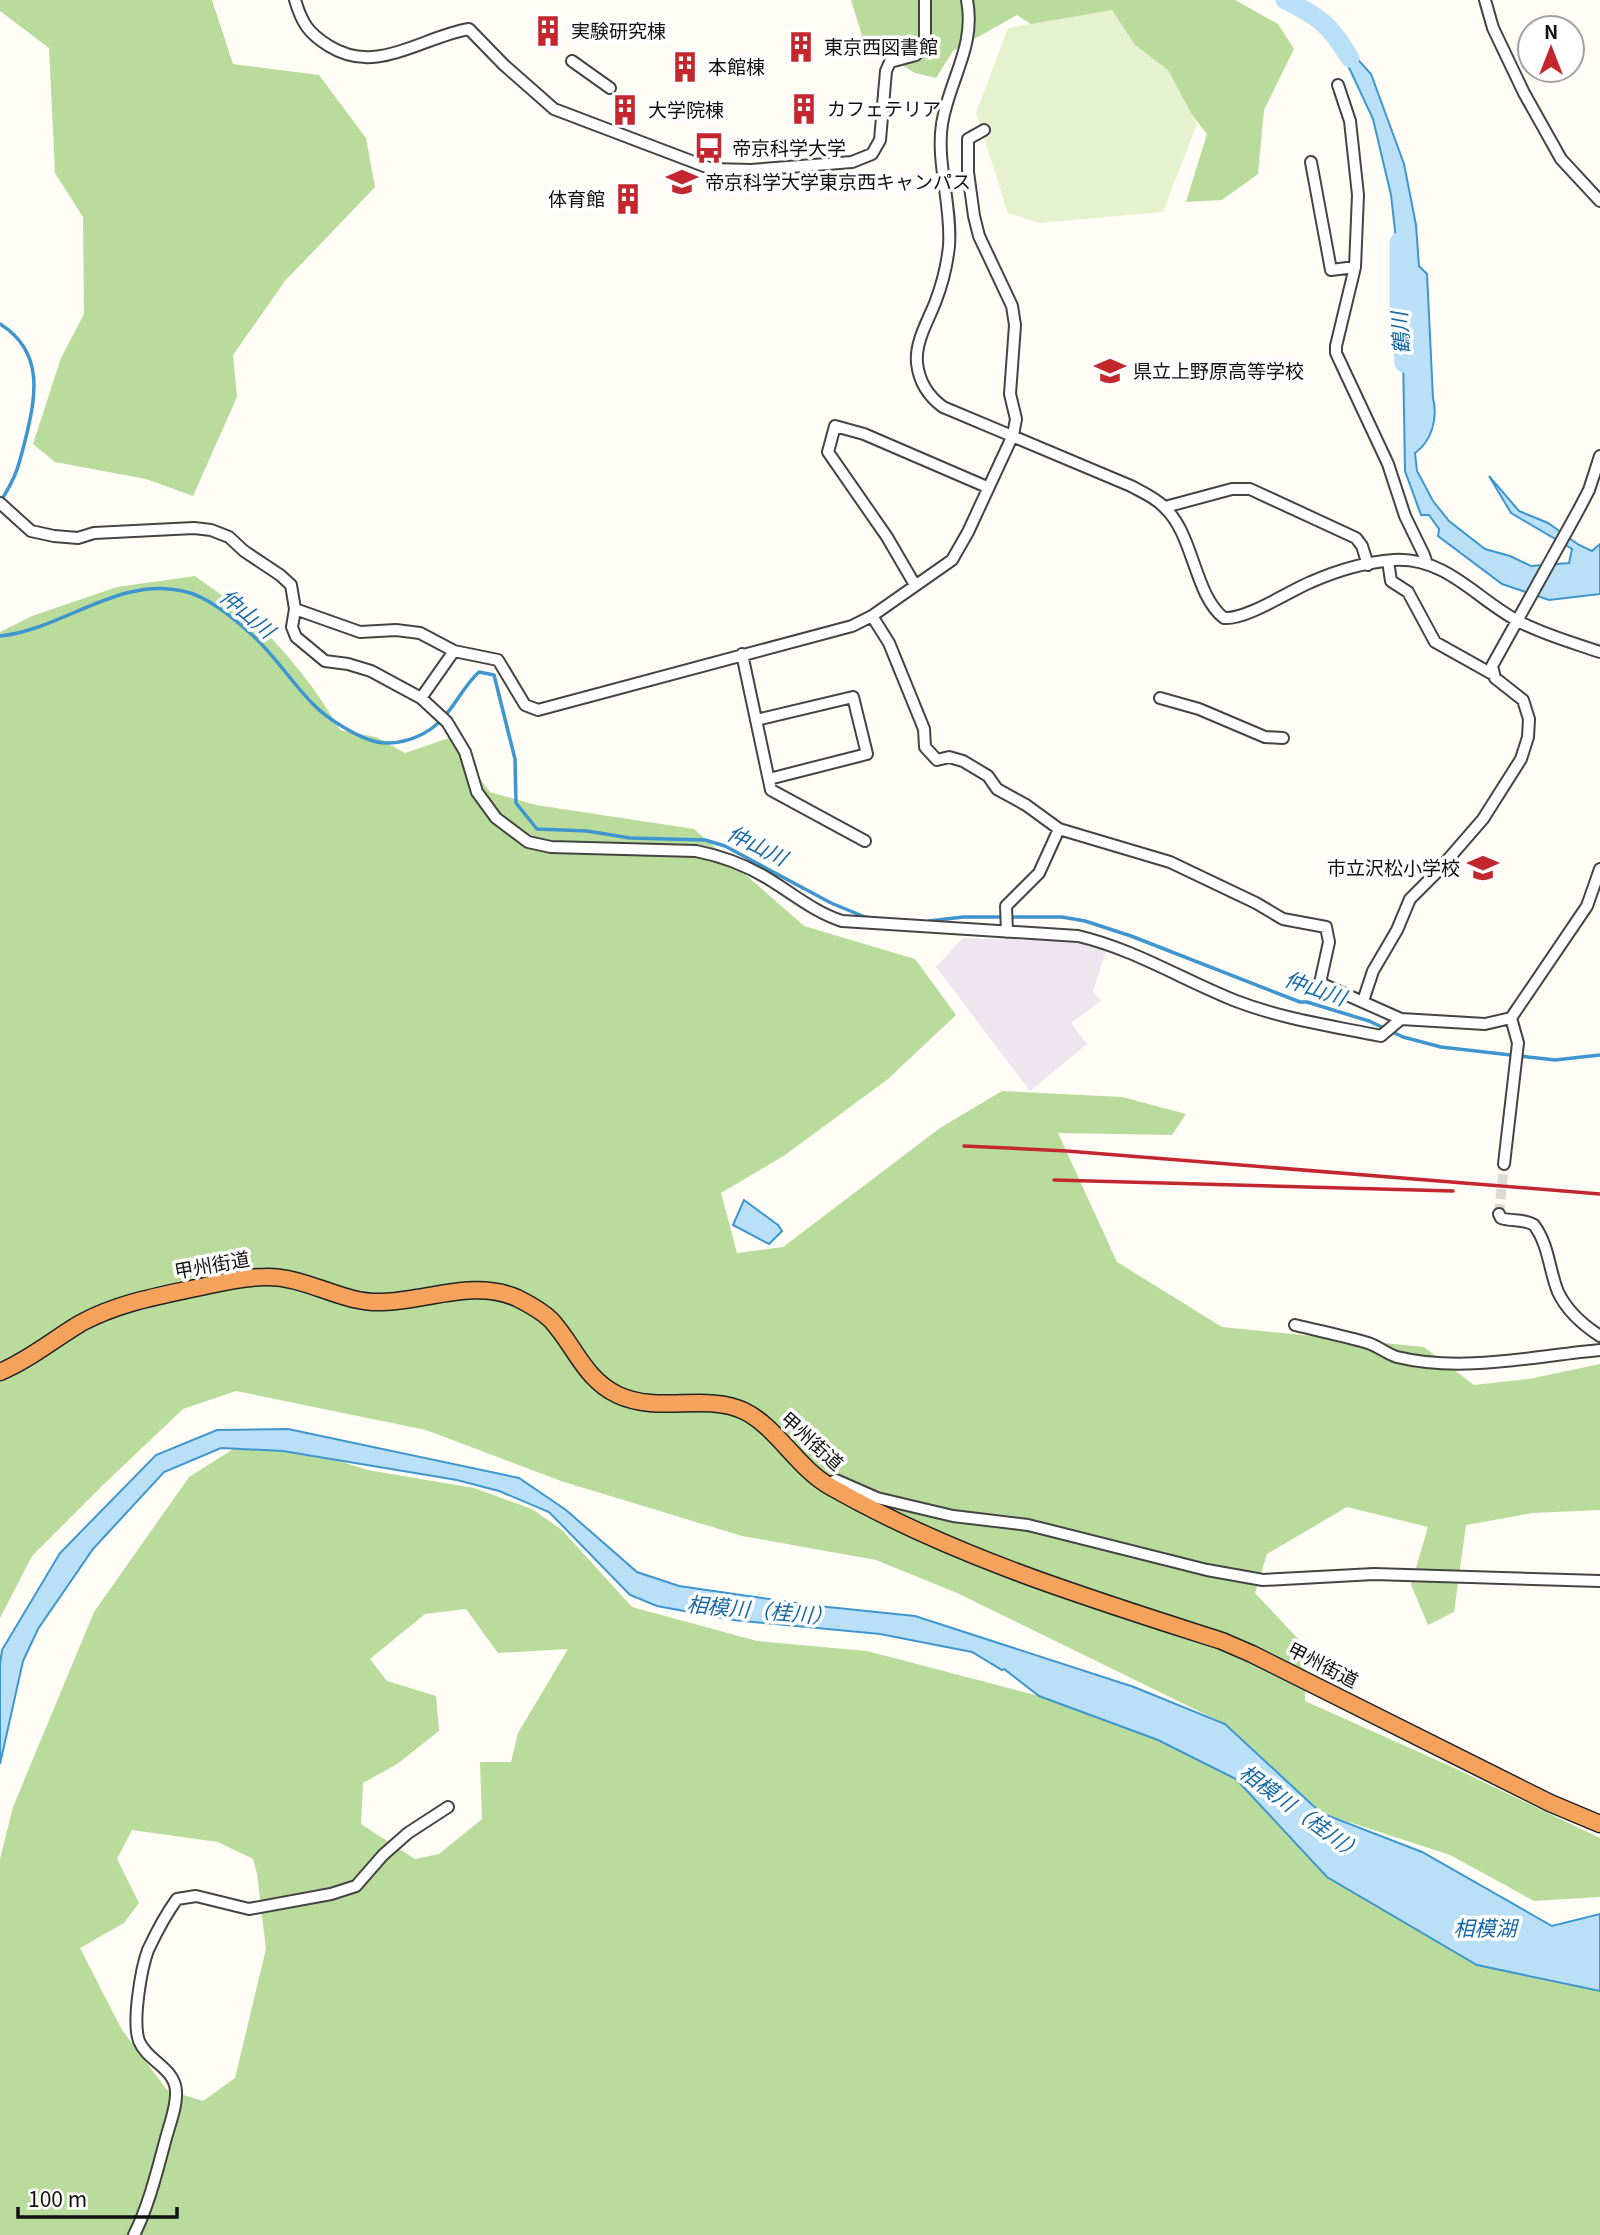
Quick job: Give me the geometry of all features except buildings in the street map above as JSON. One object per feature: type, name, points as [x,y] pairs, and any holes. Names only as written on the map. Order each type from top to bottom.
[{"type":"highway","name":"甲州街道","points":[[0,1372],[82,1323],[124,1304],[241,1278],[302,1280],[347,1298],[367,1302],[463,1291],[505,1293],[534,1307],[551,1320],[584,1369],[607,1390],[635,1402],[720,1404],[748,1413],[808,1471],[826,1485],[872,1510],[1033,1580],[1222,1641],[1550,1803],[1600,1824]]},
{"type":"street","points":[[295,0],[303,23],[318,39],[340,53],[364,59],[391,55],[469,29],[504,65],[554,109],[712,169],[751,170],[852,162],[872,154],[880,140],[886,71],[890,62],[916,55],[925,38],[925,0]]},
{"type":"street","points":[[967,0],[970,26],[967,42],[948,97],[942,124],[941,145],[948,195],[949,246],[937,299],[920,340],[917,363],[927,393],[943,407],[1131,486],[1165,507],[1178,525],[1212,606],[1224,618],[1239,617],[1312,581],[1368,565],[1402,560],[1426,564],[1459,579],[1518,621],[1600,652]]},
{"type":"street","points":[[1485,0],[1493,28],[1524,93],[1561,159],[1600,201]]},
{"type":"street","points":[[572,61],[610,88]]},
{"type":"street","points":[[1338,85],[1350,121],[1358,195],[1355,267],[1336,353],[1388,464],[1405,516],[1419,542],[1426,564]]},
{"type":"street","points":[[295,608],[360,632],[396,630],[420,633],[454,651],[498,660],[525,705],[538,710],[852,626],[872,616],[952,560],[1013,435],[1016,419],[1010,394],[1015,326],[1012,306],[979,236],[968,172],[968,139],[984,130]]},
{"type":"street","points":[[1311,162],[1331,270],[1355,267]]},
{"type":"street","points":[[915,585],[887,537],[828,452],[835,426],[864,434],[987,487]]},
{"type":"street","points":[[1363,1001],[1373,971],[1397,930],[1410,899],[1483,819],[1521,759],[1528,737],[1529,719],[1523,700],[1495,678],[1492,666],[1589,491],[1600,456]]},
{"type":"street","points":[[1165,507],[1232,489],[1250,489],[1356,538],[1362,545],[1368,565]]},
{"type":"street","points":[[0,503],[31,531],[54,536],[78,538],[94,533],[194,528],[211,530],[229,537],[291,585],[295,608],[292,626],[296,637],[325,661],[371,671],[421,698],[447,722],[465,752],[477,792],[496,818],[528,842],[551,847],[696,851],[718,855],[741,864],[812,908],[842,921],[1065,934],[1103,942],[1267,1012],[1381,1036],[1401,1019]]},
{"type":"street","points":[[1388,561],[1391,581],[1408,592],[1435,642],[1494,675]]},
{"type":"street","points":[[872,616],[889,643],[924,729],[925,747],[937,760],[949,757],[963,761],[988,776],[997,789],[1026,805],[1059,829],[1170,862],[1256,903],[1283,919],[1326,928],[1329,942],[1320,983],[1401,1019],[1485,1024],[1511,1018],[1587,906],[1600,869]]},
{"type":"street","points":[[421,698],[454,651]]},
{"type":"street","points":[[742,654],[771,790],[865,841]]},
{"type":"street","points":[[756,720],[853,697],[867,754],[769,779]]},
{"type":"street","points":[[1160,698],[1199,709],[1265,737],[1283,738]]},
{"type":"street","points":[[1006,932],[1006,906],[1039,873],[1059,829]]},
{"type":"street","points":[[1504,1164],[1518,1043],[1511,1018]]},
{"type":"street","points":[[1499,1214],[1504,1220],[1521,1220],[1534,1224],[1547,1251],[1559,1293],[1580,1322],[1600,1336]]},
{"type":"street","points":[[1295,1325],[1371,1344],[1395,1357],[1415,1360],[1459,1363],[1515,1361],[1600,1350]]},
{"type":"street","points":[[826,1485],[835,1480],[877,1498],[953,1516],[1028,1525],[1207,1570],[1263,1580],[1374,1574],[1600,1581]]},
{"type":"street","points":[[134,2235],[154,2183],[174,2111],[176,2092],[174,2078],[146,2052],[139,2040],[136,2022],[148,1951],[168,1911],[177,1899],[196,1896],[249,1909],[331,1894],[356,1886],[399,1840],[448,1807]]},
{"type":"shaded area","points":[[963,938],[1052,940],[1091,945],[1106,951],[1093,991],[1101,1001],[1071,1023],[1087,1044],[1030,1091],[936,967]]},
{"type":"green space","points":[[0,0],[212,0],[233,64],[319,75],[366,138],[375,187],[285,281],[233,355],[237,397],[193,496],[146,479],[55,462],[33,444],[61,358],[84,314],[83,217],[55,173],[49,48],[0,11]]},
{"type":"green space","points":[[851,0],[1235,0],[1278,24],[1294,49],[1264,110],[1258,174],[1222,200],[1186,202],[1207,134],[1159,73],[1040,30],[1017,15],[953,51],[936,78],[915,73],[864,42]]},
{"type":"green space","points":[[1112,10],[1135,45],[1168,70],[1197,124],[1163,212],[1039,223],[1008,213],[976,113],[1008,28]]},
{"type":"green space","points":[[195,576],[238,607],[272,638],[309,682],[340,730],[376,737],[405,753],[449,738],[490,792],[536,805],[694,829],[804,926],[915,959],[956,1015],[888,1079],[785,1155],[721,1193],[737,1253],[783,1247],[940,1128],[1002,1091],[1122,1097],[1186,1114],[1172,1135],[1058,1133],[1117,1262],[1222,1327],[1424,1347],[1474,1385],[1529,1379],[1600,1364],[1600,1510],[1533,1513],[1466,1525],[1454,1612],[1428,1625],[1411,1585],[1428,1527],[1347,1507],[1267,1554],[1255,1593],[1304,1645],[1305,1701],[1450,1766],[1600,1838],[1600,1897],[1534,1901],[1450,1855],[1321,1813],[1225,1724],[957,1593],[876,1560],[742,1536],[561,1481],[426,1430],[236,1391],[183,1409],[105,1483],[32,1556],[0,1618],[0,632],[32,616],[117,587]]},
{"type":"green space","points":[[284,1444],[368,1470],[474,1488],[532,1509],[562,1530],[632,1607],[757,1641],[867,1651],[1039,1696],[1158,1740],[1236,1779],[1327,1877],[1477,1965],[1600,1991],[1600,2235],[0,2235],[0,1859],[13,1807],[94,1612],[189,1477],[235,1448]],"holes":[[[466,1609],[498,1653],[568,1649],[518,1733],[511,1762],[480,1762],[482,1819],[439,1854],[415,1859],[361,1824],[363,1783],[397,1764],[439,1731],[436,1696],[387,1681],[370,1659],[425,1614]],[[132,1830],[218,1842],[253,1859],[257,1874],[266,1949],[235,2078],[203,2101],[167,2090],[122,2030],[80,1948],[124,1923],[139,1903],[117,1859]]]},
{"type":"water","points":[[1332,31],[1371,74],[1404,164],[1416,225],[1419,266],[1427,274],[1435,413],[1426,442],[1415,453],[1417,471],[1433,501],[1449,521],[1485,549],[1510,556],[1531,566],[1569,563],[1572,549],[1511,513],[1489,476],[1519,511],[1548,523],[1592,551],[1600,544],[1600,594],[1549,600],[1502,584],[1438,536],[1439,529],[1429,515],[1421,515],[1405,471],[1402,293],[1391,195],[1373,119]]},
{"type":"water","points":[[744,1200],[778,1225],[782,1231],[769,1244],[733,1225]]},
{"type":"water","points":[[288,1429],[519,1478],[566,1510],[637,1572],[679,1586],[818,1606],[915,1616],[1134,1687],[1225,1724],[1321,1813],[1422,1852],[1552,1926],[1600,1914],[1600,1991],[1477,1965],[1327,1877],[1236,1779],[1158,1740],[1039,1696],[1004,1669],[972,1652],[880,1634],[733,1620],[657,1606],[630,1595],[549,1512],[499,1491],[457,1480],[283,1451],[221,1448],[164,1472],[93,1549],[38,1629],[23,1661],[0,1764],[2,1650],[60,1553],[156,1455],[217,1430]]},
{"type":"waterway","name":"鶴川","points":[[1285,0],[1323,23],[1350,58]]},
{"type":"waterway","name":"鶴川","points":[[1399,242],[1399,311],[1404,363]]},
{"type":"waterway","name":"仲山川","points":[[0,324],[14,335],[24,348],[34,376],[32,408],[20,459],[1,501]]},
{"type":"waterway","name":"仲山川","points":[[0,636],[23,632],[113,597],[136,591],[159,588],[183,591],[210,602],[243,627],[326,715],[361,736],[384,743],[408,740],[430,730],[448,712],[479,672],[494,675],[515,759],[516,803],[537,829],[587,831],[630,838],[705,840],[725,846],[831,903],[865,917],[880,919]]},
{"type":"waterway","name":"仲山川","points":[[929,921],[963,917],[1062,917],[1085,921],[1131,936],[1300,1002],[1369,1021],[1403,1037],[1441,1047],[1555,1060],[1600,1055]]},
{"type":"tunnel","points":[[1499,1214],[1504,1164]]},
{"type":"railway","points":[[964,1146],[1067,1151],[1600,1194]]},
{"type":"railway","points":[[1054,1180],[1453,1191]]},
{"type":"place","name":"実験研究棟","points":[[548,31]]},
{"type":"place","name":"東京西図書館","points":[[801,47]]},
{"type":"place","name":"本館棟","points":[[685,67]]},
{"type":"place","name":"カフェテリア","points":[[804,109]]},
{"type":"place","name":"大学院棟","points":[[625,110]]},
{"type":"place","name":"帝京科学大学","points":[[709,148]]},
{"type":"place","name":"帝京科学大学東京西キャンパス","points":[[682,182]]},
{"type":"place","name":"体育館","points":[[628,199]]},
{"type":"place","name":"県立上野原高等学校","points":[[1110,371]]},
{"type":"place","name":"市立沢松小学校","points":[[1483,868]]},
{"type":"water label","name":"相模川（桂川）","points":[[760,1611]]},
{"type":"water label","name":"相模川（桂川）","points":[[1301,1813]]},
{"type":"water label","name":"相模湖","points":[[1485,1929]]}]
